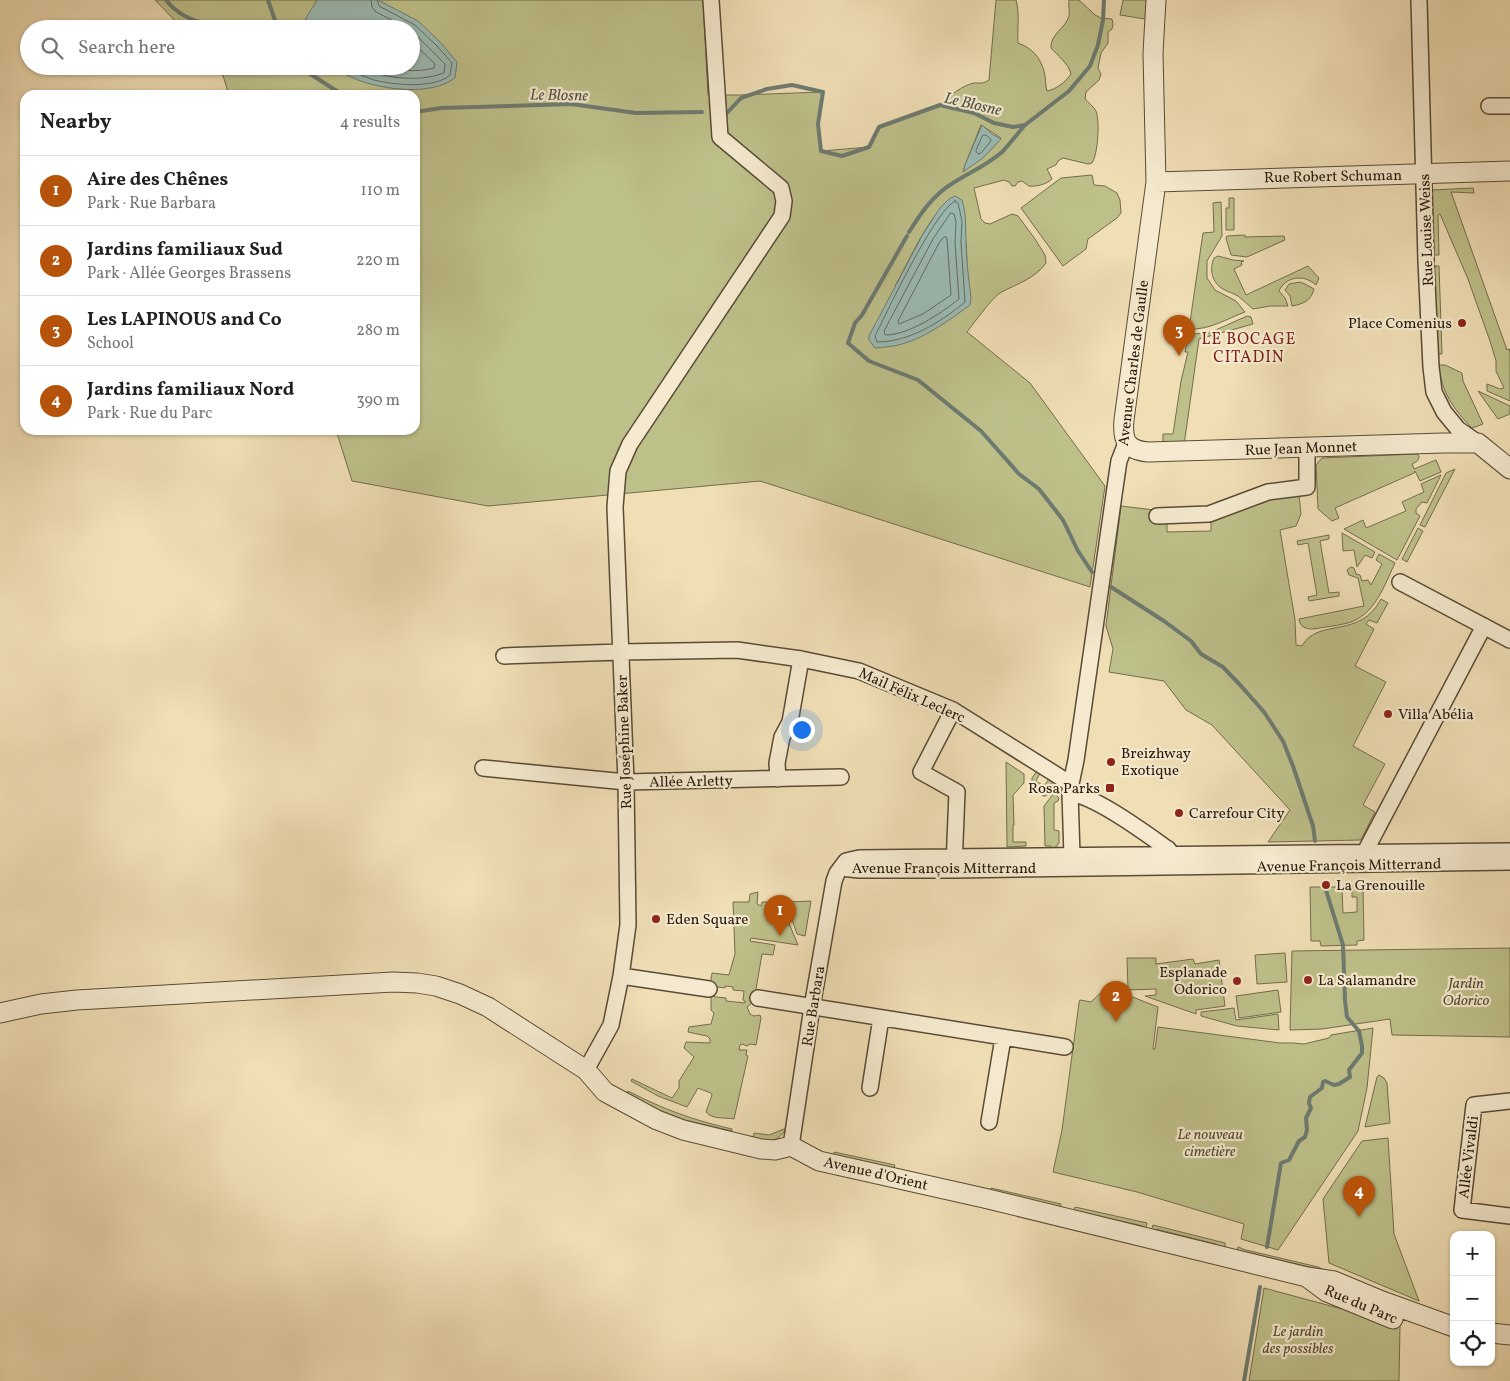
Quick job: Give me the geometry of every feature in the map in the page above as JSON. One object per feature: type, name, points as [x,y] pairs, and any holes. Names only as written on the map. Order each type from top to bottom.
[{"type":"street","name":"Rue Joséphine Baker","points":[[586,1070],[611,1025],[621,976],[628,925],[626,782],[615,507],[618,471],[630,444],[782,216],[784,201],[782,188],[720,137],[711,0]]},
{"type":"street","name":"Avenue Charles de Gaulle","points":[[1071,789],[1119,461],[1126,443],[1123,430],[1124,420],[1156,182],[1153,53],[1156,0]]},
{"type":"street","name":"Rue Louise Weiss","points":[[1419,0],[1430,359],[1434,392],[1444,412],[1458,429],[1478,443]]},
{"type":"street","points":[[1489,106],[1510,106]]},
{"type":"street","name":"Rue Robert Schuman","points":[[1156,182],[1510,171]]},
{"type":"street","name":"Rue Jean Monnet","points":[[1126,443],[1132,448],[1148,452],[1478,443]]},
{"type":"street","points":[[1478,443],[1510,469]]},
{"type":"street","points":[[1157,516],[1208,514],[1268,492],[1307,487],[1306,447]]},
{"type":"street","points":[[1400,582],[1510,640]]},
{"type":"street","points":[[1368,859],[1367,848],[1484,626]]},
{"type":"street","name":"Mail Félix Leclerc","points":[[504,656],[737,650],[801,659],[859,671],[953,710],[1080,795],[1168,849],[1176,861]]},
{"type":"street","points":[[778,779],[777,763],[782,737],[790,722],[801,659]]},
{"type":"street","points":[[953,710],[922,772],[957,792],[954,863]]},
{"type":"street","name":"Allée Arletty","points":[[483,768],[626,782],[841,778]]},
{"type":"street","points":[[1071,789],[1076,862]]},
{"type":"street","name":"Avenue François Mitterrand","points":[[841,868],[859,870],[954,863],[1368,859],[1510,855]]},
{"type":"street","name":"Rue Barbara","points":[[792,1146],[812,1007],[834,881],[841,868]]},
{"type":"street","points":[[621,976],[709,989]]},
{"type":"street","points":[[0,1013],[41,1004],[77,1000],[417,982],[460,994],[488,1008],[586,1070],[606,1092],[657,1120],[683,1130],[761,1149],[775,1150],[792,1146]]},
{"type":"street","points":[[758,998],[1065,1048]]},
{"type":"street","points":[[870,1088],[881,1018]]},
{"type":"street","points":[[989,1122],[1003,1038]]},
{"type":"street","name":"Allée Vivaldi","points":[[1510,1101],[1474,1105],[1462,1210],[1510,1216]]},
{"type":"street","name":"Avenue d'Orient","points":[[792,1146],[819,1161],[984,1198],[1307,1277]]},
{"type":"street","name":"Rue du Parc","points":[[1307,1277],[1334,1281],[1450,1326]]},
{"type":"street","points":[[1495,1333],[1510,1335]]},
{"type":"green space","points":[[155,0],[703,0],[708,95],[823,92],[818,124],[821,151],[869,147],[879,127],[940,105],[951,95],[966,86],[989,80],[996,0],[1016,0],[1018,43],[1031,50],[1040,61],[1045,74],[1047,91],[1060,85],[1071,74],[1065,63],[1051,48],[1055,35],[1065,24],[1069,16],[1069,0],[1079,0],[1095,15],[1101,18],[1112,19],[1112,29],[1108,32],[1108,43],[1101,53],[1098,68],[1101,74],[1099,80],[1086,92],[1085,99],[1095,109],[1097,116],[1097,145],[1092,163],[1088,164],[1063,158],[1056,165],[1047,169],[1052,179],[1038,186],[1029,186],[1022,181],[1012,186],[1004,180],[974,188],[981,219],[985,223],[990,224],[1012,214],[1018,216],[1045,255],[1046,263],[1042,269],[1031,277],[1000,293],[967,332],[1030,383],[1105,486],[1090,587],[760,481],[488,506],[352,481],[338,435],[420,435],[420,90],[227,90],[223,75],[420,75],[420,20],[174,20]],"holes":[[[981,125],[1001,138],[963,172]],[[949,199],[966,242],[967,261],[895,286],[926,229],[940,208]]]},
{"type":"green space","points":[[1123,0],[1147,0],[1145,19],[1120,15]]},
{"type":"green space","points":[[1092,175],[1094,185],[1105,186],[1117,193],[1120,200],[1121,213],[1088,239],[1086,249],[1063,266],[1021,208],[1061,178]]},
{"type":"green space","points":[[1473,188],[1474,193],[1451,192],[1507,350],[1510,349],[1510,401],[1487,391],[1487,384],[1500,389],[1504,388],[1496,371],[1496,361],[1491,344],[1468,279],[1440,214],[1438,215],[1439,255],[1434,255],[1432,191]]},
{"type":"green space","points":[[1229,198],[1234,198],[1234,230],[1226,230],[1226,208],[1229,208]]},
{"type":"green space","points":[[1221,202],[1222,236],[1207,261],[1207,278],[1215,290],[1236,301],[1245,312],[1211,326],[1189,329],[1203,233],[1214,232],[1213,203]]},
{"type":"green space","points":[[1245,235],[1245,237],[1284,236],[1285,240],[1247,257],[1231,255],[1227,236]]},
{"type":"green space","points":[[1218,256],[1244,261],[1241,262],[1242,265],[1234,269],[1246,295],[1308,266],[1319,278],[1316,285],[1311,281],[1301,278],[1286,282],[1279,291],[1285,298],[1288,306],[1270,306],[1253,309],[1238,296],[1223,289],[1216,283],[1212,271],[1212,262]]},
{"type":"green space","points":[[1434,266],[1439,266],[1442,354],[1438,354]]},
{"type":"green space","points":[[1300,282],[1314,289],[1313,293],[1306,301],[1292,306],[1290,296],[1285,290],[1289,284]]},
{"type":"green space","points":[[1247,316],[1251,317],[1253,324],[1199,339],[1184,445],[1163,446],[1163,434],[1173,434],[1181,381],[1188,352],[1185,352],[1187,341],[1193,338],[1192,334],[1209,333]]},
{"type":"green space","points":[[1439,365],[1445,365],[1462,373],[1463,381],[1483,424],[1472,428],[1454,407],[1442,384]]},
{"type":"green space","points":[[1478,391],[1510,406],[1510,414],[1498,419]]},
{"type":"green space","points":[[1417,454],[1419,456],[1418,459],[1412,464],[1414,469],[1436,460],[1441,472],[1420,481],[1415,471],[1335,508],[1339,518],[1332,521],[1318,509],[1316,465],[1322,458]]},
{"type":"green space","points":[[1455,469],[1425,527],[1420,525],[1446,473]]},
{"type":"green space","points":[[1441,475],[1427,503],[1422,502],[1416,509],[1416,513],[1420,516],[1397,560],[1344,529],[1363,520],[1366,528],[1406,511],[1402,502],[1424,492],[1421,484]]},
{"type":"green space","points":[[1299,494],[1301,514],[1296,526],[1280,530],[1295,620],[1296,645],[1302,646],[1309,637],[1318,632],[1362,620],[1372,612],[1381,599],[1388,603],[1377,623],[1369,620],[1366,624],[1374,629],[1355,666],[1386,682],[1353,746],[1385,764],[1363,805],[1375,812],[1361,840],[1268,842],[1290,810],[1212,725],[1186,710],[1164,681],[1109,672],[1113,649],[1106,626],[1121,506],[1154,510],[1167,521],[1167,532],[1211,531],[1211,517],[1269,496]]},
{"type":"green space","points":[[1418,528],[1423,531],[1407,562],[1402,559]]},
{"type":"green space","points":[[1342,533],[1375,552],[1372,558],[1365,555],[1357,567],[1354,550],[1343,551]]},
{"type":"green space","points":[[1329,535],[1329,539],[1320,541],[1329,593],[1339,592],[1339,596],[1309,601],[1308,597],[1317,595],[1308,543],[1298,545],[1297,541]]},
{"type":"green space","points":[[1379,554],[1395,563],[1378,599],[1372,607],[1357,619],[1348,623],[1313,629],[1302,626],[1299,619],[1364,606],[1358,578],[1349,575],[1347,570],[1351,567],[1354,568],[1362,581],[1368,580],[1371,585],[1382,564],[1376,560]]},
{"type":"green space","points":[[1006,762],[1024,774],[1024,783],[1013,795],[1013,842],[1026,842],[1026,846],[1007,847]]},
{"type":"green space","points":[[1037,771],[1040,773],[1036,781],[1044,786],[1049,779],[1053,782],[1048,788],[1051,791],[1046,796],[1043,796],[1032,786],[1032,778]]},
{"type":"green space","points":[[1054,793],[1059,798],[1054,803],[1054,830],[1059,831],[1059,843],[1056,847],[1051,848],[1051,846],[1045,846],[1044,806]]},
{"type":"green space","points":[[1352,886],[1363,886],[1364,940],[1357,941],[1357,945],[1321,946],[1320,941],[1311,941],[1310,887],[1342,887],[1343,913],[1357,912],[1357,897],[1352,897]]},
{"type":"green space","points":[[758,892],[757,904],[761,906],[762,902],[780,902],[781,906],[769,908],[772,910],[783,909],[798,945],[751,938],[750,941],[775,945],[773,955],[762,954],[754,1001],[747,1007],[750,1014],[754,1016],[760,1015],[761,1018],[756,1045],[740,1045],[739,1050],[747,1050],[746,1055],[748,1056],[734,1119],[715,1117],[706,1112],[711,1093],[698,1088],[687,1107],[658,1096],[631,1081],[632,1079],[672,1098],[679,1088],[679,1081],[694,1057],[684,1048],[686,1042],[710,1043],[710,1039],[707,1036],[688,1032],[689,1027],[711,1024],[714,1013],[711,1010],[711,998],[708,996],[726,998],[726,1001],[745,1003],[743,1000],[744,991],[733,990],[733,987],[710,986],[712,973],[729,975],[735,954],[733,902],[749,902],[750,894]]},
{"type":"green space","points":[[811,901],[805,936],[797,934],[786,902]]},
{"type":"green space","name":"Jardin Odorico","points":[[1510,948],[1510,1037],[1392,1035],[1390,1019],[1322,1029],[1290,1030],[1292,951]]},
{"type":"green space","points":[[1285,953],[1287,982],[1257,984],[1255,955]]},
{"type":"green space","points":[[1127,958],[1156,958],[1156,964],[1193,959],[1195,964],[1219,960],[1225,1006],[1196,1010],[1196,1014],[1145,996],[1156,995],[1156,989],[1128,990]]},
{"type":"green space","name":"Le nouveau cimetière","points":[[1107,987],[1158,1007],[1153,1049],[1155,1049],[1158,1027],[1280,1043],[1304,1044],[1329,1038],[1331,1035],[1373,1028],[1367,1088],[1358,1131],[1278,1250],[1241,1239],[1244,1224],[1137,1192],[1053,1172],[1062,1130],[1079,1003],[1080,1000],[1091,1002]]},
{"type":"green space","points":[[1278,990],[1281,1012],[1239,1018],[1236,996]]},
{"type":"green space","points":[[1234,1008],[1236,1020],[1278,1014],[1279,1030],[1237,1026],[1201,1016],[1201,1012]]},
{"type":"green space","points":[[1379,1075],[1387,1083],[1390,1123],[1365,1127],[1377,1077]]},
{"type":"green space","points":[[628,1091],[667,1109],[704,1122],[732,1129],[732,1131],[685,1120],[625,1097]]},
{"type":"green space","points":[[786,1129],[775,1139],[768,1141],[753,1140],[754,1133],[769,1135]]},
{"type":"green space","points":[[1388,1138],[1394,1234],[1419,1301],[1329,1263],[1323,1199],[1362,1141]]},
{"type":"green space","points":[[834,1152],[895,1165],[894,1168],[833,1159]]},
{"type":"green space","points":[[991,1188],[1061,1204],[1060,1207],[1052,1209],[1053,1205],[995,1192],[989,1195]]},
{"type":"green space","points":[[1075,1207],[1147,1223],[1145,1230],[1142,1230],[1143,1226],[1082,1212],[1081,1216],[1076,1215]]},
{"type":"green space","points":[[1153,1225],[1225,1243],[1225,1247],[1221,1250],[1216,1249],[1216,1244],[1156,1229],[1155,1233],[1151,1232]]},
{"type":"green space","points":[[1238,1247],[1318,1267],[1329,1272],[1312,1272],[1313,1268],[1246,1252],[1245,1256],[1240,1255],[1237,1250]]},
{"type":"green space","name":"Le jardin des possibles","points":[[1264,1288],[1400,1326],[1399,1381],[1249,1381]]},
{"type":"water","points":[[317,0],[378,0],[416,20],[305,20]]},
{"type":"water","points":[[420,23],[457,62],[455,78],[445,84],[421,89],[394,89],[369,84],[347,75],[420,75]]},
{"type":"water","points":[[982,125],[1001,139],[984,157],[963,172],[965,165]]},
{"type":"water","points":[[955,196],[962,200],[965,211],[970,305],[938,328],[920,337],[899,345],[875,348],[869,340],[869,336],[923,234],[940,208]]},
{"type":"waterway","name":"Le Blosne","points":[[166,0],[184,16],[196,20]]},
{"type":"waterway","points":[[268,0],[275,20]]},
{"type":"waterway","name":"Le Blosne","points":[[727,113],[741,98],[767,89],[792,85],[823,92],[818,124],[821,151],[842,156],[869,147],[879,127],[940,105],[974,113],[994,123],[1013,127],[1025,125],[1069,91],[1090,66],[1098,45],[1103,20],[1104,0]]},
{"type":"waterway","name":"Le Blosne","points":[[312,75],[335,90]]},
{"type":"waterway","name":"Le Blosne","points":[[420,111],[441,108],[571,104],[636,113],[702,112]]},
{"type":"waterway","points":[[909,232],[923,211],[939,193],[996,157],[1025,125]]},
{"type":"waterway","points":[[907,236],[862,315],[855,323],[848,343],[869,361],[918,380],[981,431],[1019,474],[1039,489],[1063,520],[1078,551],[1092,572]]},
{"type":"waterway","points":[[1111,587],[1164,621],[1191,641],[1201,654],[1223,667],[1264,712],[1283,741],[1293,766],[1313,826],[1315,841]]},
{"type":"waterway","points":[[1267,1247],[1281,1163],[1289,1160],[1299,1141],[1305,1137],[1307,1130],[1306,1118],[1311,1108],[1309,1103],[1310,1097],[1322,1088],[1323,1082],[1334,1085],[1350,1077],[1349,1070],[1362,1053],[1359,1031],[1347,1017],[1343,945],[1325,887]]},
{"type":"waterway","points":[[1244,1381],[1260,1287]]},
{"type":"place","name":"Place Comenius","points":[[1462,323]]},
{"type":"place","name":"Les LAPINOUS and Co","points":[[1179,356]]},
{"type":"place","name":"Villa Abélia","points":[[1388,714]]},
{"type":"place","name":"Breizhway Exotique","points":[[1111,762]]},
{"type":"place","name":"Rosa Parks","points":[[1110,788]]},
{"type":"place","name":"Carrefour City","points":[[1179,813]]},
{"type":"place","name":"La Grenouille","points":[[1326,885]]},
{"type":"place","name":"Eden Square","points":[[656,919]]},
{"type":"place","name":"Aire des Chênes","points":[[780,936]]},
{"type":"place","name":"La Salamandre","points":[[1308,980]]},
{"type":"place","name":"Esplanade Odorico","points":[[1237,981]]},
{"type":"place","name":"Jardins familiaux Sud","points":[[1116,1022]]},
{"type":"place","name":"Jardins familiaux Nord","points":[[1359,1217]]},
{"type":"district","name":"LE BOCAGE CITADIN","points":[[1249,347]]}]
